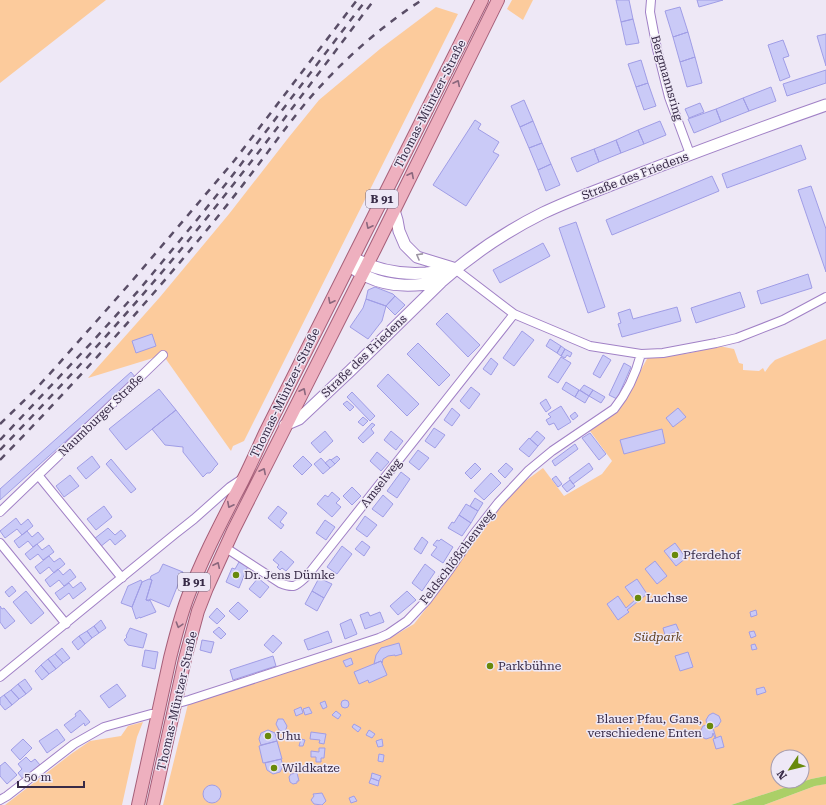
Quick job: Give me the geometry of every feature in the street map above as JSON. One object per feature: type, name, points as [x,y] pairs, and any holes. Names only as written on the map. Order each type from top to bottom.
[{"type":"main road","name":"Thomas-Müntzer-Straße","points":[[138,805],[170,658],[187,598],[230,504],[244,479],[265,433],[482,0]]},
{"type":"main road","name":"Thomas-Müntzer-Straße","points":[[153,805],[185,659],[206,588],[229,550],[233,531],[498,0]]},
{"type":"street","name":"Bergmannsring","points":[[651,0],[650,12],[657,49],[669,97],[690,154]]},
{"type":"street","name":"Straße des Friedens","points":[[286,426],[299,419],[440,282],[455,269],[500,238],[560,205],[690,154],[826,105]]},
{"type":"street","points":[[394,210],[398,231],[405,245],[417,257],[455,269],[514,314],[590,346],[641,354],[663,353],[716,343],[736,338],[783,320],[826,297]]},
{"type":"street","name":"Straße des Friedens","points":[[351,262],[364,269],[376,280],[387,283],[416,285],[440,282]]},
{"type":"street","name":"Straße des Friedens","points":[[364,269],[400,273],[426,273],[455,269]]},
{"type":"street","name":"Amselweg","points":[[229,550],[280,583],[293,587],[299,583],[307,576],[514,314]]},
{"type":"street","name":"Feldschlößchenweg","points":[[176,701],[182,702],[189,700],[379,638],[388,634],[407,621],[427,600],[473,535],[498,503],[529,470],[552,451],[614,409],[628,388],[641,354]]},
{"type":"street","name":"Naumburger Straße","points":[[0,512],[163,355]]},
{"type":"street","points":[[38,475],[122,578]]},
{"type":"street","points":[[0,678],[194,519],[230,487],[244,479]]},
{"type":"street","points":[[0,543],[66,624]]},
{"type":"street","points":[[0,800],[74,744],[104,727],[151,714],[158,714]]},
{"type":"green space","points":[[0,0],[106,0],[0,83]]},
{"type":"green space","points":[[512,0],[533,0],[523,20],[507,9]]},
{"type":"green space","points":[[436,7],[458,14],[244,441],[233,446],[231,451],[163,355],[88,378],[160,297],[229,214],[319,100],[380,49]]},
{"type":"green space","name":"Südpark","points":[[826,339],[826,776],[810,779],[810,749],[770,749],[770,789],[780,789],[731,805],[163,805],[188,704],[392,637],[414,624],[492,517],[520,485],[543,468],[564,496],[602,474],[612,461],[590,431],[614,414],[623,403],[648,357],[690,353],[719,346],[734,349],[739,363],[743,364],[743,370],[759,371],[763,368],[765,372],[775,360]]},
{"type":"green space","points":[[143,722],[137,737],[122,805],[5,805],[90,741],[121,736],[128,726]]},
{"type":"green space","points":[[826,784],[826,805],[764,805],[810,789],[815,786]]},
{"type":"shaded area","points":[[826,776],[826,784],[810,788],[811,779]]},
{"type":"shaded area","points":[[780,789],[807,789],[764,805],[731,805]]},
{"type":"building","points":[[616,0],[629,0],[633,19],[621,22]]},
{"type":"building","points":[[697,0],[723,0],[699,7]]},
{"type":"building","points":[[680,7],[688,32],[673,37],[665,11]]},
{"type":"building","points":[[633,19],[639,43],[626,45],[621,22]]},
{"type":"building","points":[[688,32],[695,57],[680,62],[673,37]]},
{"type":"building","points":[[826,34],[826,66],[817,36]]},
{"type":"building","points":[[783,40],[789,56],[783,58],[790,77],[780,81],[768,45]]},
{"type":"building","points":[[695,57],[702,83],[687,87],[680,62]]},
{"type":"building","points":[[641,60],[648,83],[636,87],[628,64]]},
{"type":"building","points":[[826,70],[826,83],[787,96],[783,84]]},
{"type":"building","points":[[648,83],[656,106],[644,110],[636,87]]},
{"type":"building","points":[[771,87],[776,101],[749,111],[743,98]]},
{"type":"building","points":[[743,98],[749,111],[721,122],[716,109]]},
{"type":"building","points":[[524,100],[533,121],[520,127],[511,106]]},
{"type":"building","points":[[700,103],[704,112],[689,118],[685,109]]},
{"type":"building","points":[[716,109],[721,122],[694,133],[688,119]]},
{"type":"building","points":[[475,120],[481,124],[478,129],[499,142],[493,152],[499,155],[466,206],[433,185]]},
{"type":"building","points":[[533,121],[542,143],[529,148],[520,127]]},
{"type":"building","points":[[660,121],[666,135],[644,144],[638,130]]},
{"type":"building","points":[[638,130],[644,144],[621,153],[616,140]]},
{"type":"building","points":[[616,140],[621,153],[599,162],[594,149]]},
{"type":"building","points":[[542,143],[551,164],[538,170],[529,148]]},
{"type":"building","points":[[801,145],[806,159],[727,188],[722,174]]},
{"type":"building","points":[[594,149],[599,162],[577,172],[571,158]]},
{"type":"building","points":[[551,164],[560,185],[546,191],[538,170]]},
{"type":"building","points":[[712,176],[719,191],[612,235],[606,220]]},
{"type":"building","points":[[811,186],[826,229],[826,272],[798,190]]},
{"type":"building","points":[[576,222],[605,307],[588,313],[559,228]]},
{"type":"building","points":[[543,243],[550,256],[500,283],[493,270]]},
{"type":"building","points":[[808,274],[812,288],[761,304],[757,291]]},
{"type":"building","points":[[375,287],[395,296],[386,306],[366,299],[368,290]]},
{"type":"building","points":[[740,292],[745,307],[696,323],[691,308]]},
{"type":"building","points":[[395,296],[405,305],[395,315],[386,306]]},
{"type":"building","points":[[366,299],[386,306],[382,321],[368,339],[350,327],[363,308]]},
{"type":"building","points":[[677,307],[681,321],[622,337],[618,324],[621,323],[618,313],[630,309],[633,319]]},
{"type":"building","points":[[447,313],[480,345],[468,357],[436,324]]},
{"type":"building","points":[[522,331],[534,340],[514,366],[503,358]]},
{"type":"building","points":[[152,334],[156,346],[136,353],[132,341]]},
{"type":"building","points":[[550,339],[561,346],[557,353],[546,346]]},
{"type":"building","points":[[418,343],[450,375],[439,386],[407,354]]},
{"type":"building","points":[[561,346],[565,349],[561,356],[557,353]]},
{"type":"building","points":[[565,349],[572,353],[570,357],[567,355],[565,358],[561,356]]},
{"type":"building","points":[[603,355],[611,360],[600,378],[593,374]]},
{"type":"building","points":[[561,357],[571,363],[558,383],[548,377]]},
{"type":"building","points":[[491,358],[498,364],[491,375],[483,369]]},
{"type":"building","points":[[624,363],[631,367],[617,399],[609,395]]},
{"type":"building","points":[[131,372],[136,378],[0,500],[0,489]]},
{"type":"building","points":[[388,374],[419,404],[407,416],[377,386]]},
{"type":"building","points":[[566,382],[579,390],[575,397],[562,389]]},
{"type":"building","points":[[584,385],[593,390],[589,396],[580,390]]},
{"type":"building","points":[[471,387],[480,394],[469,409],[460,401]]},
{"type":"building","points":[[159,389],[176,410],[126,450],[109,429]]},
{"type":"building","points":[[579,390],[589,396],[585,403],[575,397]]},
{"type":"building","points":[[593,390],[605,397],[601,403],[589,396]]},
{"type":"building","points":[[352,392],[375,416],[370,421],[347,397]]},
{"type":"building","points":[[546,399],[551,408],[546,412],[540,403]]},
{"type":"building","points":[[347,401],[354,407],[350,411],[343,404]]},
{"type":"building","points":[[561,406],[571,422],[558,430],[554,423],[549,425],[546,420],[551,417],[548,414]]},
{"type":"building","points":[[452,408],[460,415],[452,426],[444,420]]},
{"type":"building","points":[[678,408],[686,417],[673,427],[666,418]]},
{"type":"building","points":[[176,410],[218,464],[210,473],[207,473],[203,477],[183,452],[183,447],[165,445],[152,429]]},
{"type":"building","points":[[575,412],[578,416],[573,420],[570,416]]},
{"type":"building","points":[[363,417],[368,421],[363,426],[358,422]]},
{"type":"building","points":[[372,423],[375,425],[371,429],[374,433],[363,443],[358,438]]},
{"type":"building","points":[[434,428],[445,435],[435,448],[425,441]]},
{"type":"building","points":[[662,429],[665,443],[624,454],[620,440]]},
{"type":"building","points":[[325,431],[333,441],[320,453],[311,443]]},
{"type":"building","points":[[391,431],[403,441],[396,450],[384,440]]},
{"type":"building","points":[[537,431],[545,438],[538,446],[530,439]]},
{"type":"building","points":[[590,433],[606,454],[599,460],[582,438]]},
{"type":"building","points":[[529,438],[538,446],[529,457],[519,449]]},
{"type":"building","points":[[575,444],[578,449],[555,466],[552,461]]},
{"type":"building","points":[[418,450],[429,458],[419,470],[409,462]]},
{"type":"building","points":[[377,452],[389,462],[381,471],[370,461]]},
{"type":"building","points":[[92,456],[100,467],[86,479],[77,468]]},
{"type":"building","points":[[303,456],[312,465],[302,475],[293,466]]},
{"type":"building","points":[[337,456],[340,459],[335,464],[331,460]]},
{"type":"building","points":[[321,458],[330,468],[323,474],[314,464]]},
{"type":"building","points":[[111,459],[136,489],[131,493],[106,464]]},
{"type":"building","points":[[330,459],[335,464],[330,468],[325,463]]},
{"type":"building","points":[[475,463],[481,469],[471,479],[465,473]]},
{"type":"building","points":[[506,463],[513,469],[505,478],[498,471]]},
{"type":"building","points":[[589,463],[593,469],[573,484],[569,478]]},
{"type":"building","points":[[401,472],[410,479],[397,498],[387,491]]},
{"type":"building","points":[[491,473],[501,483],[484,500],[474,491]]},
{"type":"building","points":[[70,475],[79,486],[64,497],[56,486]]},
{"type":"building","points":[[556,476],[562,484],[558,487],[552,479]]},
{"type":"building","points":[[570,480],[575,486],[567,492],[562,486]]},
{"type":"building","points":[[352,487],[361,496],[352,505],[343,496]]},
{"type":"building","points":[[332,492],[340,499],[336,503],[341,507],[332,517],[317,504],[325,495],[328,497]]},
{"type":"building","points":[[383,495],[393,504],[383,517],[372,509]]},
{"type":"building","points":[[475,498],[483,503],[478,511],[470,506]]},
{"type":"building","points":[[466,504],[478,511],[471,523],[459,515]]},
{"type":"building","points":[[104,506],[112,517],[96,530],[87,519]]},
{"type":"building","points":[[278,506],[287,513],[280,522],[284,525],[281,529],[268,518]]},
{"type":"building","points":[[459,515],[471,523],[462,536],[448,528],[452,522],[454,523]]},
{"type":"building","points":[[365,516],[377,525],[367,537],[356,529]]},
{"type":"building","points":[[16,518],[21,525],[28,519],[33,526],[22,535],[17,529],[5,538],[0,531]]},
{"type":"building","points":[[325,520],[335,527],[326,540],[316,533]]},
{"type":"building","points":[[108,528],[115,535],[121,530],[126,536],[115,545],[110,539],[100,547],[94,539]]},
{"type":"building","points":[[27,531],[32,537],[38,532],[44,539],[33,547],[28,541],[19,548],[14,541]]},
{"type":"building","points":[[422,537],[428,542],[421,554],[414,549]]},
{"type":"building","points":[[441,539],[453,547],[443,563],[431,555],[437,547],[433,545],[437,540],[439,541]]},
{"type":"building","points":[[362,541],[370,547],[364,556],[355,549]]},
{"type":"building","name":"Pferdehof","points":[[675,543],[686,558],[676,566],[664,551]]},
{"type":"building","points":[[37,544],[42,550],[49,545],[54,552],[43,560],[38,554],[30,560],[25,554]]},
{"type":"building","points":[[342,546],[352,554],[337,574],[327,567]]},
{"type":"building","points":[[281,551],[294,562],[286,571],[282,568],[280,570],[277,567],[279,565],[273,560]]},
{"type":"building","points":[[49,556],[54,562],[60,558],[65,564],[54,573],[49,567],[40,574],[35,567]]},
{"type":"building","points":[[655,561],[667,576],[657,584],[645,569]]},
{"type":"building","name":"Dr. Jens Dümke","points":[[239,562],[248,566],[239,588],[226,582],[232,568],[235,569]]},
{"type":"building","points":[[163,564],[183,572],[169,607],[150,599],[149,601],[146,600],[152,580],[150,579],[151,576],[159,572]]},
{"type":"building","points":[[425,564],[435,572],[422,591],[412,583]]},
{"type":"building","points":[[58,569],[63,575],[70,569],[76,577],[64,586],[59,580],[50,587],[45,580]]},
{"type":"building","points":[[258,578],[269,587],[260,598],[249,589]]},
{"type":"building","points":[[319,578],[332,584],[324,598],[312,591]]},
{"type":"building","points":[[149,579],[152,580],[146,600],[150,600],[156,612],[136,619],[132,607],[142,582]]},
{"type":"building","name":"Luchse","points":[[637,579],[647,594],[627,610],[629,612],[618,620],[607,604],[618,596],[626,608],[635,600],[625,587]]},
{"type":"building","points":[[141,580],[142,582],[132,607],[121,603],[128,586]]},
{"type":"building","points":[[81,582],[86,589],[73,599],[69,593],[60,600],[55,593],[69,583],[73,588]]},
{"type":"building","points":[[12,586],[16,591],[9,597],[5,592]]},
{"type":"building","points":[[26,591],[44,613],[31,624],[13,602]]},
{"type":"building","points":[[312,591],[324,598],[317,611],[305,604]]},
{"type":"building","points":[[407,591],[416,600],[398,615],[390,606]]},
{"type":"building","points":[[238,602],[248,611],[239,620],[229,611]]},
{"type":"building","points":[[0,606],[2,609],[4,608],[15,621],[5,629],[0,622]]},
{"type":"building","points":[[217,608],[225,616],[217,624],[209,617]]},
{"type":"building","points":[[756,610],[757,615],[751,617],[750,612]]},
{"type":"building","points":[[368,612],[370,616],[380,612],[384,622],[365,629],[360,615]]},
{"type":"building","points":[[351,619],[357,634],[345,639],[340,624]]},
{"type":"building","points":[[101,620],[106,628],[99,633],[94,626]]},
{"type":"building","points":[[676,624],[679,631],[665,635],[663,628]]},
{"type":"building","points":[[94,626],[99,633],[92,638],[87,631]]},
{"type":"building","points":[[219,627],[226,634],[221,639],[213,632]]},
{"type":"building","points":[[130,628],[147,634],[143,648],[128,645],[124,640],[127,637],[126,636]]},
{"type":"building","points":[[87,631],[92,638],[85,644],[79,636]]},
{"type":"building","points":[[328,631],[332,642],[308,650],[304,640]]},
{"type":"building","points":[[754,631],[756,636],[751,638],[749,632]]},
{"type":"building","points":[[273,635],[282,643],[273,653],[264,645]]},
{"type":"building","points":[[79,636],[85,644],[78,650],[72,642]]},
{"type":"building","points":[[202,640],[214,642],[211,653],[200,650]]},
{"type":"building","points":[[399,643],[402,654],[388,656],[383,659],[382,663],[381,661],[374,664],[376,655],[381,648]]},
{"type":"building","points":[[755,644],[757,649],[752,650],[751,645]]},
{"type":"building","points":[[62,648],[70,658],[63,663],[55,654]]},
{"type":"building","points":[[145,650],[158,652],[155,669],[142,666]]},
{"type":"building","points":[[688,652],[693,667],[680,671],[675,656]]},
{"type":"building","points":[[55,654],[63,663],[56,669],[48,659]]},
{"type":"building","points":[[273,656],[276,666],[233,680],[230,670]]},
{"type":"building","points":[[351,658],[353,664],[346,667],[343,661]]},
{"type":"building","points":[[48,659],[56,669],[49,674],[41,665]]},
{"type":"building","points":[[381,661],[387,675],[369,683],[368,680],[359,684],[354,672]]},
{"type":"building","points":[[41,665],[49,674],[42,680],[35,671]]},
{"type":"building","points":[[25,679],[32,689],[26,694],[18,684]]},
{"type":"building","points":[[18,684],[26,694],[19,699],[11,690]]},
{"type":"building","points":[[117,684],[126,696],[109,708],[100,696]]},
{"type":"building","points":[[764,687],[766,692],[757,695],[756,689]]},
{"type":"building","points":[[11,690],[19,699],[12,705],[4,695]]},
{"type":"building","points":[[4,695],[12,705],[5,710],[0,704],[0,698]]},
{"type":"building","points":[[343,700],[347,700],[349,704],[347,708],[343,708],[341,706],[341,702]]},
{"type":"building","points":[[325,701],[327,707],[323,709],[320,703]]},
{"type":"building","points":[[301,707],[303,713],[296,716],[294,710]]},
{"type":"building","points":[[309,707],[312,713],[305,715],[303,709]]},
{"type":"building","points":[[80,710],[90,722],[85,726],[84,723],[71,733],[64,725],[76,716],[75,714]]},
{"type":"building","points":[[336,711],[341,715],[338,719],[332,715]]},
{"type":"building","name":"Blauer Pfau, Gans, verschiedene Enten","points":[[713,713],[719,716],[721,721],[718,726],[713,728],[716,738],[713,733],[712,737],[706,739],[702,737],[700,732],[703,726],[707,725],[706,720],[709,715]]},
{"type":"building","points":[[278,719],[283,719],[287,726],[285,732],[279,730],[276,724]]},
{"type":"building","points":[[354,724],[361,728],[358,732],[352,727]]},
{"type":"building","points":[[57,729],[65,740],[47,753],[39,741]]},
{"type":"building","name":"Uhu","points":[[268,730],[275,733],[277,741],[261,745],[259,739],[261,733]]},
{"type":"building","points":[[369,730],[375,734],[372,738],[366,735]]},
{"type":"building","points":[[311,732],[326,734],[324,744],[319,743],[320,740],[310,739]]},
{"type":"building","points":[[721,736],[724,747],[716,749],[713,739]]},
{"type":"building","points":[[23,739],[32,748],[20,760],[11,750]]},
{"type":"building","points":[[301,739],[305,740],[303,746],[299,746]]},
{"type":"building","points":[[382,739],[383,746],[378,747],[376,741]]},
{"type":"building","points":[[277,741],[282,759],[263,763],[259,746]]},
{"type":"building","points":[[319,748],[325,748],[324,758],[321,758],[321,762],[316,762],[316,757],[311,757],[311,751],[319,752]]},
{"type":"building","points":[[379,754],[384,755],[383,762],[378,761]]},
{"type":"building","points":[[26,757],[31,762],[35,759],[40,765],[23,779],[18,773],[22,769],[18,764]]},
{"type":"building","name":"Wildkatze","points":[[281,759],[283,766],[280,772],[273,774],[267,770],[265,763]]},
{"type":"building","points":[[5,762],[17,775],[7,784],[0,776],[0,766]]},
{"type":"building","points":[[297,773],[299,781],[293,784],[290,782],[289,777],[291,774]]},
{"type":"building","points":[[372,773],[381,776],[379,781],[371,778]]},
{"type":"building","points":[[371,778],[379,781],[378,786],[369,783]]},
{"type":"building","points":[[208,785],[216,785],[221,790],[219,801],[216,803],[208,803],[203,798],[203,790]]},
{"type":"building","points":[[322,793],[326,801],[322,805],[314,804],[311,800],[314,796],[313,794]]},
{"type":"building","points":[[354,796],[357,801],[351,803],[349,798]]},
{"type":"railway","points":[[0,424],[55,368],[132,281],[234,161],[357,0]]},
{"type":"railway","points":[[0,440],[139,290],[229,180],[366,0]]},
{"type":"railway","points":[[0,450],[153,283],[201,225],[289,113],[374,0]]},
{"type":"railway","points":[[0,460],[80,376],[157,290],[220,214],[309,99],[362,45],[406,10],[422,0]]},
{"type":"place","name":"Pferdehof","points":[[675,555]]},
{"type":"place","name":"Dr. Jens Dümke","points":[[236,575]]},
{"type":"place","name":"Luchse","points":[[638,598]]},
{"type":"place","name":"Parkbühne","points":[[490,666]]},
{"type":"place","name":"Blauer Pfau, Gans, verschiedene Enten","points":[[710,726]]},
{"type":"place","name":"Uhu","points":[[268,736]]},
{"type":"place","name":"Wildkatze","points":[[274,768]]}]
